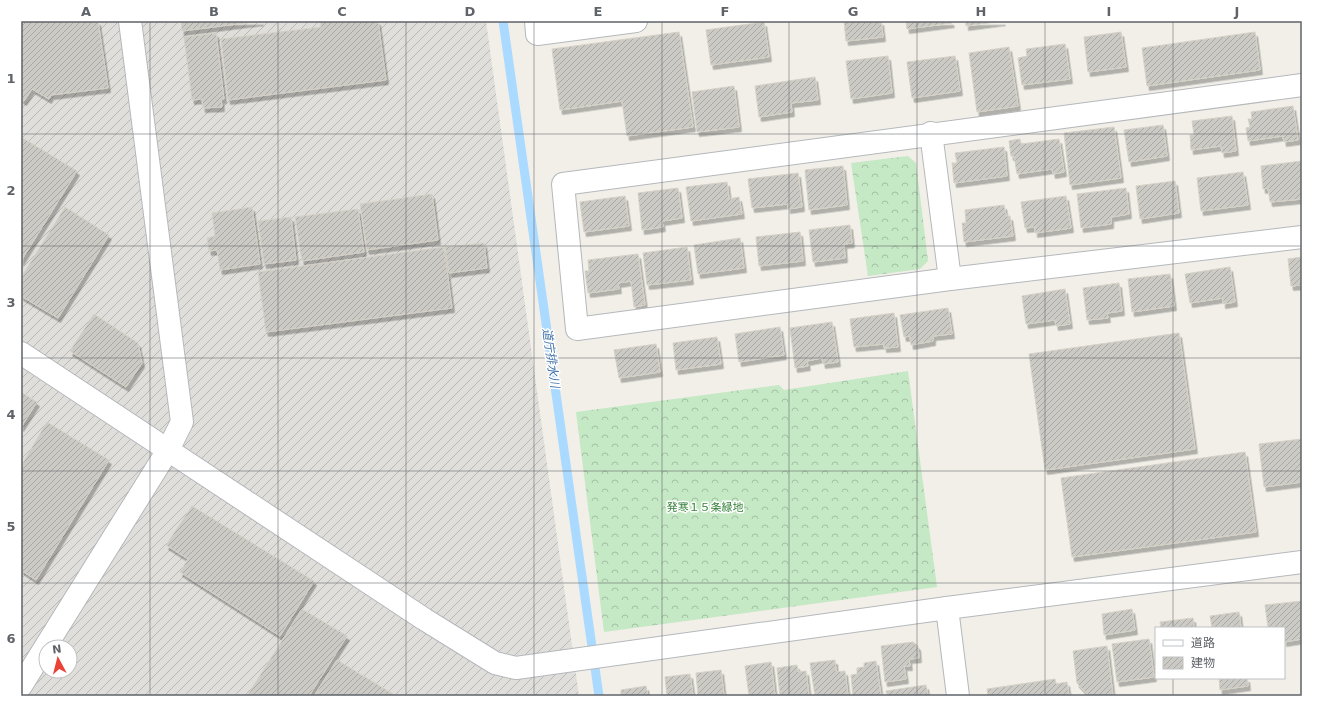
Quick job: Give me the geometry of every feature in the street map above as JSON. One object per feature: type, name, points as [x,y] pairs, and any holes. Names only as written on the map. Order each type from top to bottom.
[{"type":"street","points":[[21,686],[168,450],[182,422],[130,21]]},
{"type":"street","points":[[536,21],[537,34],[636,21]]},
{"type":"street","points":[[1302,85],[931,133],[563,184],[577,328],[950,279],[1302,237]]},
{"type":"street","points":[[931,133],[950,279]]},
{"type":"street","points":[[21,353],[424,619],[495,663],[516,668],[568,659],[1302,562]]},
{"type":"street","points":[[947,608],[958,696]]},
{"type":"shaded area","points":[[21,21],[486,21],[579,696],[21,696]]},
{"type":"green space","points":[[908,156],[916,163],[928,261],[920,269],[868,276],[851,163]]},
{"type":"green space","name":"発寒１５条緑地","points":[[908,371],[937,587],[604,632],[576,412],[779,385],[784,390]]},
{"type":"building","points":[[21,21],[98,21],[108,88],[51,95],[49,99],[32,89],[24,101],[21,99]]},
{"type":"building","points":[[181,21],[261,21],[182,31]]},
{"type":"building","points":[[320,21],[378,21],[386,80],[228,100],[221,39],[321,27]]},
{"type":"building","points":[[844,21],[881,21],[883,37],[846,41]]},
{"type":"building","points":[[906,21],[951,21],[952,23],[907,29]]},
{"type":"building","points":[[966,21],[1003,21],[966,26]]},
{"type":"building","points":[[764,22],[769,57],[711,65],[706,30]]},
{"type":"building","points":[[679,32],[693,127],[627,136],[622,101],[560,110],[552,49]]},
{"type":"building","points":[[1121,32],[1126,67],[1088,72],[1084,37]]},
{"type":"building","points":[[1255,32],[1260,70],[1147,86],[1142,48]]},
{"type":"building","points":[[216,33],[224,99],[221,99],[222,107],[203,108],[202,99],[192,100],[184,37]]},
{"type":"building","points":[[1065,44],[1070,79],[1022,85],[1018,58],[1027,56],[1026,49]]},
{"type":"building","points":[[1009,47],[1018,106],[977,112],[969,53]]},
{"type":"building","points":[[888,56],[892,93],[851,99],[846,61]]},
{"type":"building","points":[[955,56],[960,91],[912,98],[907,62]]},
{"type":"building","points":[[815,77],[818,100],[791,103],[792,112],[759,117],[755,86]]},
{"type":"building","points":[[734,86],[739,127],[697,132],[692,92]]},
{"type":"building","points":[[1293,106],[1298,140],[1284,142],[1283,136],[1248,141],[1246,128],[1250,127],[1248,119],[1252,119],[1251,112]]},
{"type":"building","points":[[1232,116],[1236,151],[1222,153],[1221,146],[1191,150],[1190,135],[1194,135],[1192,121]]},
{"type":"building","points":[[1163,125],[1167,156],[1129,162],[1124,130]]},
{"type":"building","points":[[1114,127],[1121,178],[1070,185],[1064,133]]},
{"type":"building","points":[[21,137],[77,171],[21,261]]},
{"type":"building","points":[[1020,139],[1021,144],[1059,139],[1064,172],[1053,174],[1052,169],[1017,174],[1014,156],[1011,156],[1009,141]]},
{"type":"building","points":[[1004,147],[1007,176],[954,183],[952,163],[957,163],[955,153]]},
{"type":"building","points":[[1302,161],[1302,199],[1270,202],[1268,188],[1263,189],[1261,166]]},
{"type":"building","points":[[843,166],[847,205],[809,210],[805,170]]},
{"type":"building","points":[[1243,172],[1248,205],[1201,211],[1197,178]]},
{"type":"building","points":[[798,173],[802,207],[788,209],[788,204],[752,208],[748,179]]},
{"type":"building","points":[[1175,181],[1179,213],[1140,219],[1136,186]]},
{"type":"building","points":[[727,182],[729,199],[739,197],[742,214],[691,221],[686,187]]},
{"type":"building","points":[[678,188],[682,218],[662,221],[663,227],[642,230],[638,193]]},
{"type":"building","points":[[1126,188],[1129,214],[1111,217],[1111,224],[1081,228],[1077,194]]},
{"type":"building","points":[[432,194],[438,240],[367,250],[360,204]]},
{"type":"building","points":[[625,196],[629,226],[584,232],[580,202]]},
{"type":"building","points":[[1066,196],[1071,228],[1035,233],[1035,227],[1025,228],[1021,202]]},
{"type":"building","points":[[1004,205],[1006,216],[1010,216],[1013,236],[964,242],[962,223],[966,223],[965,210]]},
{"type":"building","points":[[65,207],[109,235],[58,318],[21,296],[21,278]]},
{"type":"building","points":[[252,207],[260,264],[220,270],[217,250],[209,251],[207,238],[215,236],[212,213]]},
{"type":"building","points":[[358,209],[364,252],[302,261],[295,217]]},
{"type":"building","points":[[291,217],[296,260],[264,264],[258,221]]},
{"type":"building","points":[[850,225],[852,243],[844,244],[845,258],[813,262],[809,230]]},
{"type":"building","points":[[800,232],[803,261],[759,266],[756,237]]},
{"type":"building","points":[[740,238],[744,268],[698,274],[694,245]]},
{"type":"building","points":[[484,243],[487,268],[449,273],[445,247]]},
{"type":"building","points":[[444,247],[452,308],[266,332],[258,272]]},
{"type":"building","points":[[687,247],[691,280],[647,285],[643,253]]},
{"type":"building","points":[[638,254],[645,305],[634,307],[631,281],[618,283],[619,289],[588,293],[585,271],[589,271],[588,260]]},
{"type":"building","points":[[1302,257],[1302,285],[1291,286],[1288,259]]},
{"type":"building","points":[[1230,267],[1235,302],[1223,304],[1223,298],[1190,303],[1185,274]]},
{"type":"building","points":[[1170,274],[1174,306],[1132,312],[1128,279]]},
{"type":"building","points":[[1119,283],[1122,311],[1107,313],[1108,318],[1087,320],[1083,288]]},
{"type":"building","points":[[1065,289],[1070,324],[1056,326],[1055,320],[1026,324],[1022,296]]},
{"type":"building","points":[[948,308],[952,334],[933,336],[933,341],[911,345],[910,336],[904,337],[900,315]]},
{"type":"building","points":[[894,313],[898,347],[884,348],[884,344],[854,347],[850,319]]},
{"type":"building","points":[[94,314],[138,343],[142,363],[126,387],[70,351]]},
{"type":"building","points":[[832,322],[838,362],[823,364],[822,358],[807,361],[808,366],[795,368],[790,328]]},
{"type":"building","points":[[780,327],[784,355],[739,362],[735,334]]},
{"type":"building","points":[[1179,333],[1195,449],[1045,470],[1029,354]]},
{"type":"building","points":[[717,337],[721,364],[676,370],[673,343]]},
{"type":"building","points":[[656,344],[660,372],[619,378],[614,350]]},
{"type":"building","points":[[21,392],[37,402],[21,427]]},
{"type":"building","points":[[47,422],[109,460],[36,580],[21,570],[21,466]]},
{"type":"building","points":[[1302,439],[1302,482],[1264,487],[1259,444]]},
{"type":"building","points":[[1245,452],[1256,532],[1072,557],[1061,478]]},
{"type":"building","points":[[192,506],[314,581],[280,636],[180,572],[188,559],[166,545]]},
{"type":"building","points":[[1302,601],[1302,639],[1285,642],[1285,627],[1268,627],[1265,605]]},
{"type":"building","points":[[302,609],[347,636],[309,696],[247,696]]},
{"type":"building","points":[[1132,609],[1135,630],[1104,635],[1102,614]]},
{"type":"building","points":[[1239,612],[1241,627],[1212,627],[1210,616]]},
{"type":"building","points":[[1193,618],[1194,627],[1161,627],[1160,622]]},
{"type":"building","points":[[1149,639],[1154,677],[1117,682],[1112,644]]},
{"type":"building","points":[[913,642],[918,646],[919,658],[909,659],[910,666],[904,666],[906,679],[885,682],[881,646]]},
{"type":"building","points":[[1107,646],[1113,696],[1089,696],[1077,683],[1073,651]]},
{"type":"building","points":[[337,660],[393,694],[392,696],[314,696]]},
{"type":"building","points":[[835,660],[836,672],[845,671],[848,696],[815,696],[810,663]]},
{"type":"building","points":[[876,661],[881,696],[853,696],[851,675],[857,674],[857,668],[864,667],[864,663]]},
{"type":"building","points":[[771,662],[775,696],[749,696],[745,666]]},
{"type":"building","points":[[797,665],[798,672],[806,671],[809,696],[780,696],[777,668]]},
{"type":"building","points":[[721,670],[724,696],[698,696],[696,673]]},
{"type":"building","points":[[690,674],[693,696],[667,696],[665,677]]},
{"type":"building","points":[[1055,679],[1056,684],[1067,682],[1069,696],[988,696],[987,689]]},
{"type":"building","points":[[1219,679],[1247,679],[1248,686],[1220,690]]},
{"type":"building","points":[[926,685],[928,696],[887,696],[886,691]]},
{"type":"building","points":[[646,686],[648,696],[621,696],[621,690]]},
{"type":"waterway","name":"道庁排水川","points":[[503,21],[599,696]]}]
